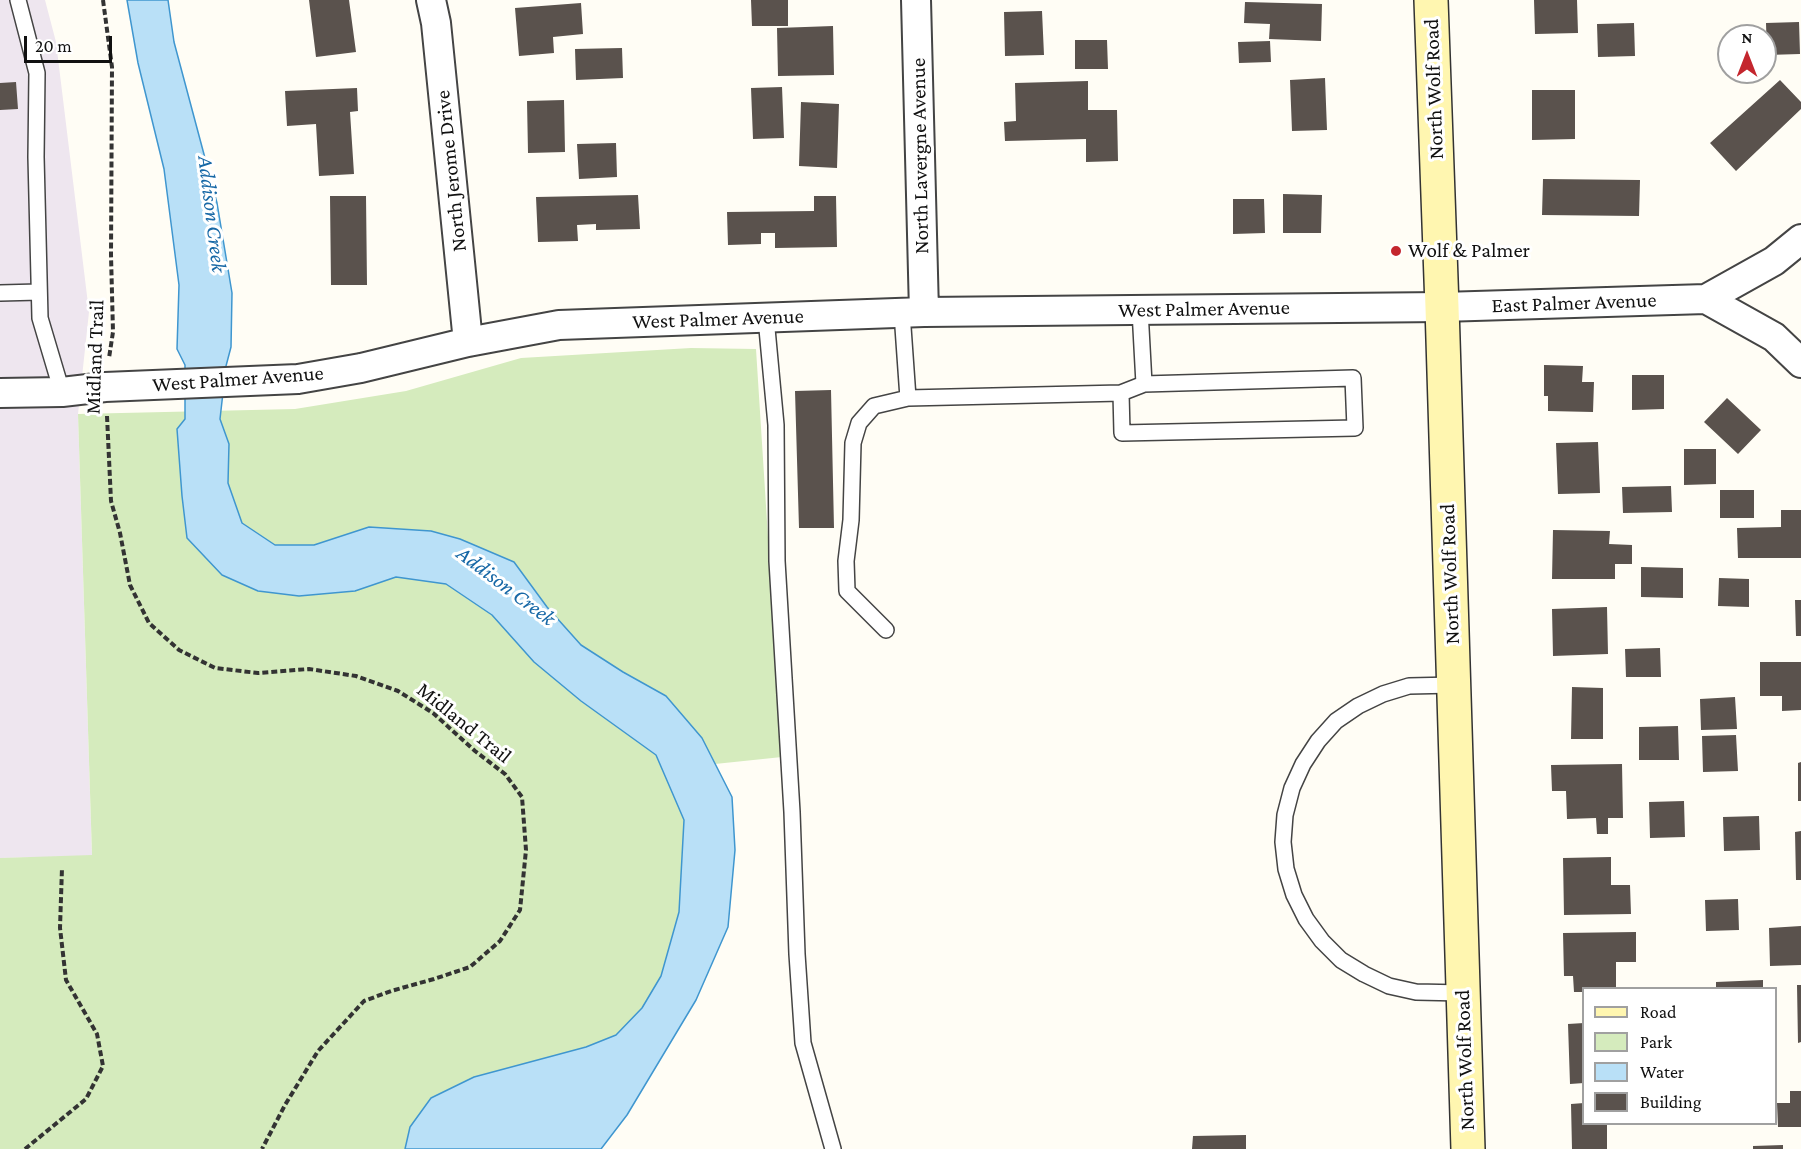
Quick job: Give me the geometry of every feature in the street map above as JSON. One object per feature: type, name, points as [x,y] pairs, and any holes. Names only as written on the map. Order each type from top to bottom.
[{"type":"main road","name":"North Wolf Road","points":[[1431,0],[1467,1149]]},
{"type":"street","name":"North Jerome Drive","points":[[431,0],[436,23],[468,342]]},
{"type":"street","name":"North Lavergne Avenue","points":[[913,312],[916,0]]},
{"type":"street","points":[[1706,300],[1774,261],[1801,239]]},
{"type":"street","name":"East Palmer Avenue","points":[[1442,307],[1706,300]]},
{"type":"street","points":[[1706,300],[1774,337],[1801,363]]},
{"type":"street","name":"West Palmer Avenue","points":[[0,393],[62,392],[105,387],[298,379],[361,368],[468,342],[559,326],[913,312],[1442,307]]},
{"type":"lane","points":[[18,0],[37,73],[36,157],[40,318],[62,392]]},
{"type":"lane","points":[[0,293],[39,292]]},
{"type":"lane","points":[[1140,310],[1144,384]]},
{"type":"lane","points":[[908,398],[913,312]]},
{"type":"lane","points":[[766,318],[776,425],[777,561],[803,1042],[833,1149]]},
{"type":"lane","points":[[886,630],[847,591],[846,561],[853,443],[859,423],[874,406],[908,398],[1121,393],[1144,384],[1353,378],[1355,428],[1122,433],[1121,393]]},
{"type":"lane","points":[[1454,685],[1409,686],[1383,694],[1358,706],[1336,722],[1318,741],[1295,780],[1285,815],[1283,842],[1286,869],[1294,895],[1306,919],[1322,941],[1341,960],[1364,975],[1389,986],[1416,992],[1463,993]]},
{"type":"path","name":"Midland Trail","points":[[103,0],[112,66],[113,332],[105,387],[111,501],[130,585],[149,622],[179,650],[215,668],[258,673],[309,669],[356,676],[398,691],[433,713],[475,751],[505,774],[522,797],[526,850],[520,910],[500,941],[470,967],[364,1001],[318,1051],[285,1105],[262,1149]]},
{"type":"path","points":[[25,1149],[86,1099],[103,1066],[97,1034],[66,980],[60,928],[62,868]]},
{"type":"shaded area","points":[[0,0],[45,0],[56,42],[89,312],[78,414],[92,856],[0,858]]},
{"type":"green space","points":[[691,348],[756,349],[782,757],[715,764],[735,850],[708,974],[601,1149],[0,1149],[0,858],[92,855],[78,414],[295,409],[406,391],[521,358]]},
{"type":"water","name":"Addison Creek","points":[[127,0],[168,0],[174,42],[217,203],[232,293],[231,347],[226,366],[220,419],[229,444],[228,483],[242,523],[275,545],[314,545],[369,527],[431,531],[460,539],[514,562],[547,607],[581,645],[666,696],[702,738],[732,797],[735,850],[728,927],[696,1000],[627,1115],[601,1149],[405,1149],[410,1127],[431,1098],[474,1077],[586,1047],[616,1035],[642,1008],[661,976],[679,912],[684,820],[656,755],[581,701],[534,662],[492,615],[446,584],[396,577],[355,591],[299,596],[258,591],[222,575],[187,538],[177,429],[185,419],[185,365],[177,349],[179,285],[164,169],[138,63]]},
{"type":"building","points":[[309,0],[349,0],[356,52],[316,57]]},
{"type":"building","points":[[751,0],[788,0],[788,26],[752,26]]},
{"type":"building","points":[[1534,0],[1577,0],[1578,33],[1535,34]]},
{"type":"building","points":[[1245,2],[1322,4],[1321,41],[1269,39],[1270,24],[1244,23]]},
{"type":"building","points":[[581,3],[583,34],[553,37],[554,53],[519,56],[515,8]]},
{"type":"building","points":[[1042,11],[1044,55],[1005,56],[1004,12]]},
{"type":"building","points":[[1799,22],[1800,54],[1777,55],[1777,24],[1766,23]]},
{"type":"building","points":[[1634,23],[1635,56],[1598,57],[1597,24]]},
{"type":"building","points":[[833,26],[834,75],[778,76],[777,28]]},
{"type":"building","points":[[1075,40],[1107,40],[1108,69],[1075,69]]},
{"type":"building","points":[[1270,41],[1271,62],[1239,63],[1238,42]]},
{"type":"building","points":[[622,48],[623,78],[576,80],[575,49]]},
{"type":"building","points":[[1325,78],[1327,130],[1292,131],[1290,80]]},
{"type":"building","points":[[1780,80],[1801,102],[1801,109],[1736,171],[1710,143]]},
{"type":"building","points":[[1088,81],[1088,110],[1117,110],[1118,161],[1086,162],[1086,139],[1005,141],[1004,122],[1016,121],[1015,83]]},
{"type":"building","points":[[16,82],[18,109],[0,110],[0,83]]},
{"type":"building","points":[[782,87],[784,138],[753,139],[751,88]]},
{"type":"building","points":[[357,88],[358,111],[350,112],[354,174],[319,176],[316,124],[287,126],[285,91]]},
{"type":"building","points":[[1532,90],[1575,90],[1575,139],[1532,140]]},
{"type":"building","points":[[564,100],[565,152],[528,153],[527,101]]},
{"type":"building","points":[[801,102],[839,104],[837,168],[799,166]]},
{"type":"building","points":[[616,143],[617,177],[579,179],[577,144]]},
{"type":"building","points":[[1543,179],[1640,180],[1639,216],[1542,215]]},
{"type":"building","points":[[1283,194],[1322,195],[1321,233],[1283,233]]},
{"type":"building","points":[[638,195],[640,229],[596,230],[596,224],[577,225],[578,241],[538,242],[536,197]]},
{"type":"building","points":[[330,196],[366,196],[367,285],[331,285]]},
{"type":"building","points":[[814,196],[836,196],[837,247],[775,248],[775,233],[761,233],[761,244],[728,245],[727,212],[814,211]]},
{"type":"building","points":[[1233,199],[1264,199],[1265,233],[1233,234]]},
{"type":"building","points":[[1544,365],[1583,366],[1582,382],[1594,382],[1593,412],[1548,411],[1548,396],[1544,396]]},
{"type":"building","points":[[1632,375],[1664,375],[1664,409],[1632,410]]},
{"type":"building","points":[[831,390],[834,528],[799,528],[795,391]]},
{"type":"building","points":[[1727,398],[1761,430],[1738,454],[1704,422]]},
{"type":"building","points":[[1598,442],[1600,493],[1558,494],[1556,443]]},
{"type":"building","points":[[1684,449],[1716,449],[1716,484],[1684,485]]},
{"type":"building","points":[[1671,486],[1672,512],[1623,513],[1622,487]]},
{"type":"building","points":[[1720,490],[1754,490],[1754,518],[1720,518]]},
{"type":"building","points":[[1781,510],[1801,510],[1801,558],[1738,558],[1737,528],[1781,527]]},
{"type":"building","points":[[1553,530],[1610,531],[1609,544],[1632,545],[1632,564],[1615,564],[1615,579],[1552,579]]},
{"type":"building","points":[[1641,567],[1683,568],[1683,598],[1641,597]]},
{"type":"building","points":[[1719,578],[1749,579],[1749,607],[1718,606]]},
{"type":"building","points":[[1795,600],[1801,600],[1801,636],[1796,636]]},
{"type":"building","points":[[1607,607],[1608,654],[1553,656],[1552,609]]},
{"type":"building","points":[[1660,648],[1661,677],[1626,677],[1625,649]]},
{"type":"building","points":[[1760,662],[1801,662],[1801,710],[1782,711],[1782,696],[1760,696]]},
{"type":"building","points":[[1572,687],[1603,688],[1603,739],[1571,739]]},
{"type":"building","points":[[1735,697],[1737,729],[1701,730],[1700,699]]},
{"type":"building","points":[[1678,726],[1679,760],[1639,760],[1639,727]]},
{"type":"building","points":[[1736,735],[1738,771],[1703,772],[1702,736]]},
{"type":"building","points":[[1801,762],[1801,801],[1798,801],[1798,763]]},
{"type":"building","points":[[1622,764],[1623,818],[1608,818],[1608,834],[1597,834],[1596,818],[1567,819],[1566,791],[1552,791],[1551,765]]},
{"type":"building","points":[[1684,801],[1685,837],[1650,838],[1649,802]]},
{"type":"building","points":[[1759,816],[1760,850],[1724,851],[1723,817]]},
{"type":"building","points":[[1801,831],[1801,880],[1796,880],[1795,832]]},
{"type":"building","points":[[1611,857],[1611,885],[1630,885],[1631,914],[1564,915],[1563,858]]},
{"type":"building","points":[[1738,899],[1739,930],[1706,931],[1705,900]]},
{"type":"building","points":[[1801,926],[1801,965],[1770,966],[1769,928]]},
{"type":"building","points":[[1636,932],[1636,962],[1616,962],[1616,987],[1582,987],[1582,992],[1574,992],[1573,976],[1564,976],[1563,933]]},
{"type":"building","points":[[1763,980],[1763,987],[1716,987],[1716,982]]},
{"type":"building","points":[[1797,985],[1801,985],[1801,1042],[1798,1043]]},
{"type":"building","points":[[1582,1023],[1582,1083],[1570,1084],[1568,1024]]},
{"type":"building","points":[[1790,1091],[1801,1091],[1801,1127],[1778,1127],[1777,1103],[1790,1103]]},
{"type":"building","points":[[1582,1103],[1582,1125],[1607,1125],[1607,1149],[1572,1149],[1571,1104]]},
{"type":"building","points":[[1246,1135],[1246,1149],[1192,1149],[1193,1136]]},
{"type":"building","points":[[1783,1145],[1783,1149],[1753,1149],[1753,1146]]},
{"type":"place","name":"Wolf & Palmer","points":[[1396,251]]}]
